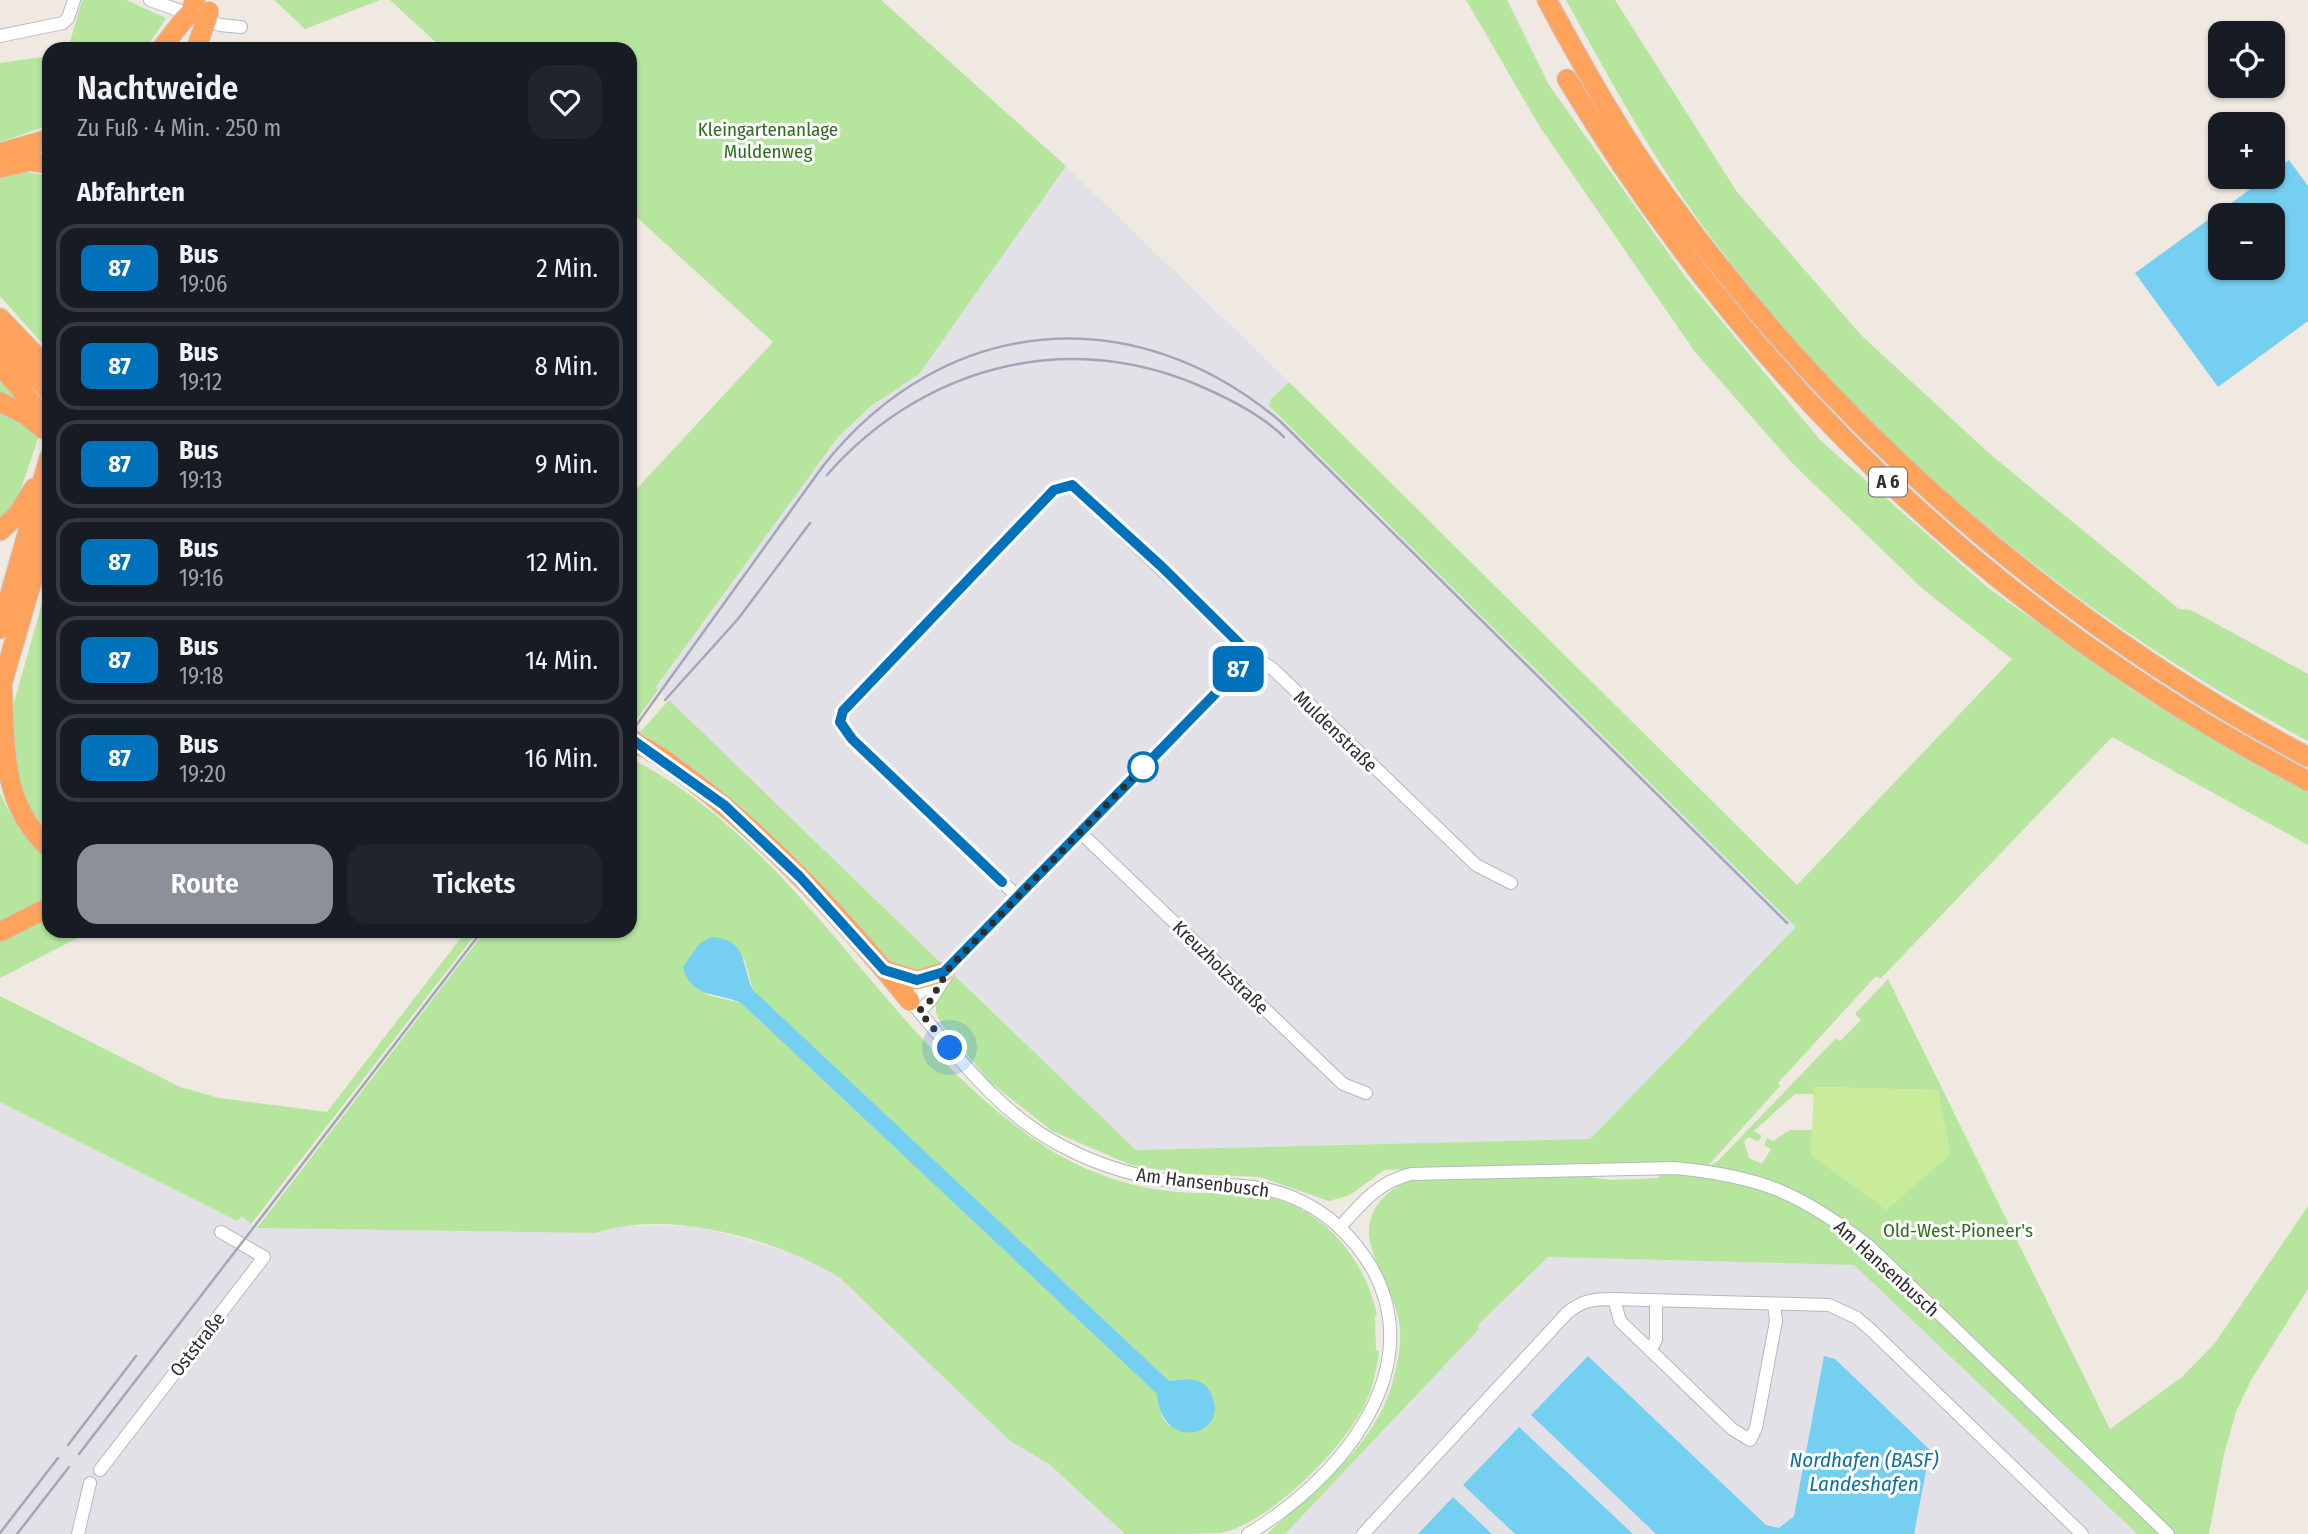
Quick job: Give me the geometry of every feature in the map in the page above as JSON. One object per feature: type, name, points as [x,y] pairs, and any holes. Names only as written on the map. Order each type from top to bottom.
[{"type":"highway","name":"A 6","points":[[1547,0],[1643,163],[1715,262],[1795,357],[1895,461],[2015,566],[2143,660],[2308,757]]},
{"type":"highway","points":[[168,42],[197,13]]},
{"type":"highway","points":[[182,42],[197,13]]},
{"type":"highway","points":[[196,42],[197,13]]},
{"type":"highway","name":"A 6","points":[[1567,79],[1629,179],[1699,276],[1774,366],[1852,449],[2008,588],[2130,675],[2211,727],[2308,781]]},
{"type":"highway","points":[[0,153],[42,141]]},
{"type":"highway","points":[[0,168],[30,161],[42,163]]},
{"type":"highway","points":[[1,318],[42,362]]},
{"type":"highway","points":[[0,341],[42,384]]},
{"type":"highway","points":[[0,365],[42,415]]},
{"type":"highway","points":[[0,402],[26,415],[42,428]]},
{"type":"highway","points":[[0,531],[42,481]]},
{"type":"highway","points":[[0,629],[42,483]]},
{"type":"highway","points":[[42,547],[1,687],[4,713],[1,761],[7,790],[26,826],[42,841]]},
{"type":"highway","points":[[637,744],[724,805],[800,877],[914,1006]]},
{"type":"highway","points":[[0,932],[42,911]]},
{"type":"highway","points":[[884,970],[917,980],[947,969]]},
{"type":"street","points":[[0,36],[63,23],[68,18],[74,0]]},
{"type":"street","points":[[150,0],[220,25],[241,27]]},
{"type":"street","name":"Muldenstraße","points":[[1018,897],[852,739],[840,722],[843,711],[1054,490],[1072,485],[1082,491],[1252,656],[1273,669],[1476,865],[1511,883]]},
{"type":"street","points":[[914,1006],[1252,656]]},
{"type":"street","name":"Kreuzholzstraße","points":[[1080,833],[1343,1084],[1366,1093]]},
{"type":"street","name":"Am Hansenbusch","points":[[914,1006],[998,1100],[1060,1145],[1091,1160],[1143,1176],[1277,1191],[1313,1207],[1340,1227],[1375,1275],[1389,1324],[1385,1373],[1366,1423],[1298,1497],[1248,1534]]},
{"type":"street","name":"Am Hansenbusch","points":[[1340,1227],[1385,1182],[1411,1174],[1674,1168],[1745,1177],[1762,1183],[1800,1199],[1836,1220],[1870,1247],[2168,1534]]},
{"type":"street","name":"Oststraße","points":[[100,1470],[264,1256],[221,1232]]},
{"type":"street","points":[[1363,1534],[1567,1313],[1578,1303],[1592,1299],[1829,1306],[1857,1318],[2082,1534]]},
{"type":"street","points":[[1614,1299],[1620,1321],[1732,1429],[1750,1440],[1756,1428],[1776,1321],[1774,1304]]},
{"type":"street","points":[[1650,1350],[1656,1340],[1656,1301]]},
{"type":"street","points":[[78,1534],[90,1483]]},
{"type":"shaded area","points":[[1066,166],[1289,382],[1271,399],[1269,407],[1797,927],[1591,1139],[1136,1150],[656,688],[838,437],[871,406],[919,374]]},
{"type":"shaded area","points":[[0,1102],[237,1221],[241,1216],[257,1228],[596,1233],[616,1226],[686,1226],[709,1229],[811,1259],[840,1278],[1010,1441],[1049,1464],[1125,1534],[0,1534]]},
{"type":"shaded area","points":[[1548,1257],[1854,1265],[2137,1534],[1285,1534],[1479,1329],[1478,1325]]},
{"type":"green space","points":[[82,0],[126,0],[166,18],[151,42],[70,42]]},
{"type":"green space","points":[[274,0],[380,0],[305,29]]},
{"type":"green space","name":"Kleingartenanlage Muldenweg","points":[[390,0],[881,0],[1066,166],[919,374],[871,406],[838,437],[656,687],[658,690],[637,719],[637,488],[773,342],[637,217],[637,42],[435,42]]},
{"type":"green space","name":"Old-West-Pioneer's","points":[[1466,0],[1507,0],[1549,85],[1686,278],[1820,440],[1987,587],[2141,696],[2308,791],[2308,845],[2112,737],[1886,973],[1880,979],[1876,976],[1778,1083],[1780,1086],[1708,1166],[1718,1161],[1836,1038],[1840,1041],[1861,1020],[1855,1014],[1888,979],[2110,1429],[2182,1377],[2215,1343],[2308,1206],[2308,1289],[2251,1380],[2236,1412],[2224,1454],[2209,1534],[2137,1534],[1854,1265],[1548,1257],[1478,1325],[1479,1329],[1285,1534],[1267,1534],[1322,1485],[1357,1448],[1383,1407],[1392,1384],[1400,1345],[1399,1322],[1373,1252],[1369,1230],[1375,1209],[1382,1199],[1399,1185],[1421,1178],[1574,1175],[1611,1180],[1659,1178],[1660,1166],[1602,1163],[1384,1170],[1350,1195],[1329,1201],[1260,1177],[1188,1174],[1131,1165],[1052,1131],[990,1082],[942,1025],[936,1013],[936,1001],[954,975],[1136,1150],[1590,1139],[1796,927],[1269,406],[1271,399],[1289,382],[1797,885],[2012,659],[1924,590],[1792,463],[1695,352],[1540,127]],"holes":[[[1814,1087],[1938,1090],[1950,1154],[1811,1155],[1812,1130],[1790,1130],[1773,1141],[1767,1138],[1764,1145],[1771,1149],[1762,1164],[1749,1158],[1744,1142],[1748,1137],[1758,1141],[1762,1136],[1754,1131],[1795,1094],[1814,1094]]]},
{"type":"green space","points":[[1566,0],[1615,0],[1737,192],[1862,336],[1991,455],[2179,609],[2191,610],[2308,674],[2308,741],[2137,639],[2056,581],[1978,519],[1903,452],[1832,382],[1766,307],[1686,202],[1615,88]]},
{"type":"green space","points":[[42,57],[42,127],[0,142],[0,63]]},
{"type":"green space","points":[[22,171],[42,175],[42,343],[0,296],[0,179]]},
{"type":"green space","points":[[0,373],[26,402],[39,436],[18,497],[0,523]]},
{"type":"green space","points":[[42,604],[42,828],[23,804],[11,733],[13,706]]},
{"type":"green space","points":[[669,700],[941,963],[931,972],[897,969],[660,747],[640,732]]},
{"type":"green space","points":[[637,762],[692,796],[747,843],[797,894],[940,1057],[991,1106],[1049,1149],[1095,1172],[1146,1187],[1179,1192],[1243,1193],[1268,1197],[1291,1204],[1331,1231],[1347,1248],[1370,1291],[1377,1315],[1376,1350],[1379,1351],[1371,1390],[1350,1429],[1319,1466],[1260,1516],[1221,1533],[1125,1534],[1049,1464],[1010,1441],[840,1278],[786,1251],[721,1232],[655,1224],[624,1226],[596,1233],[257,1228],[480,938],[637,938]],"holes":[[[744,958],[753,990],[1169,1381],[1182,1379],[1169,1426],[1162,1417],[1157,1394],[741,1003],[707,995]]]},
{"type":"green space","points":[[0,793],[20,829],[42,853],[42,901],[0,923]]},
{"type":"green space","points":[[42,919],[42,938],[77,938],[0,978],[0,940]]},
{"type":"green space","points":[[461,938],[473,938],[251,1224],[242,1216],[237,1221],[0,1102],[0,996],[180,1087],[219,1098],[327,1112]]},
{"type":"green space","points":[[1814,1087],[1938,1090],[1950,1155],[1886,1210],[1811,1155]]},
{"type":"water","points":[[2289,160],[2308,186],[2308,321],[2218,387],[2135,273],[2208,220],[2208,280],[2285,280],[2285,203],[2231,203],[2250,189],[2285,189],[2285,163]]},
{"type":"water","points":[[711,937],[723,939],[737,948],[753,990],[1169,1381],[1201,1382],[1209,1390],[1215,1405],[1213,1418],[1206,1427],[1195,1432],[1183,1432],[1171,1426],[1162,1414],[1157,1394],[741,1003],[706,993],[692,984],[683,967],[699,944]]},
{"type":"water","name":"Nordhafen (BASF) Landeshafen","points":[[1588,1356],[1766,1525],[1779,1528],[1794,1516],[1824,1356],[1835,1359],[1930,1450],[1914,1534],[1656,1534],[1531,1415]]},
{"type":"water","points":[[1519,1427],[1633,1534],[1515,1534],[1463,1485]]},
{"type":"water","points":[[1453,1497],[1492,1534],[1418,1534]]},
{"type":"railway","points":[[637,724],[823,466],[871,415],[925,377],[982,352],[1042,340],[1103,341],[1164,355],[1224,382],[1281,422],[1787,923]]},
{"type":"railway","points":[[827,475],[864,438],[905,408],[949,385],[995,369],[1044,360],[1093,360],[1143,367],[1193,383],[1253,413],[1284,437]]},
{"type":"railway","points":[[665,700],[738,619],[810,523]]},
{"type":"railway","points":[[79,1454],[477,938]]},
{"type":"railway","points":[[68,1445],[136,1356]]},
{"type":"railway","points":[[0,1533],[58,1458]]},
{"type":"railway","points":[[17,1534],[69,1467]]},
{"type":"bus line","name":"87","points":[[637,743],[724,805],[784,860],[884,970],[917,980],[944,972],[1252,656],[1162,567],[1082,491],[1072,485],[1054,490],[843,711],[840,722],[852,739],[1002,882]]},
{"type":"route","points":[[950,1048],[919,1011],[930,1001],[950,967],[1143,767]]}]
